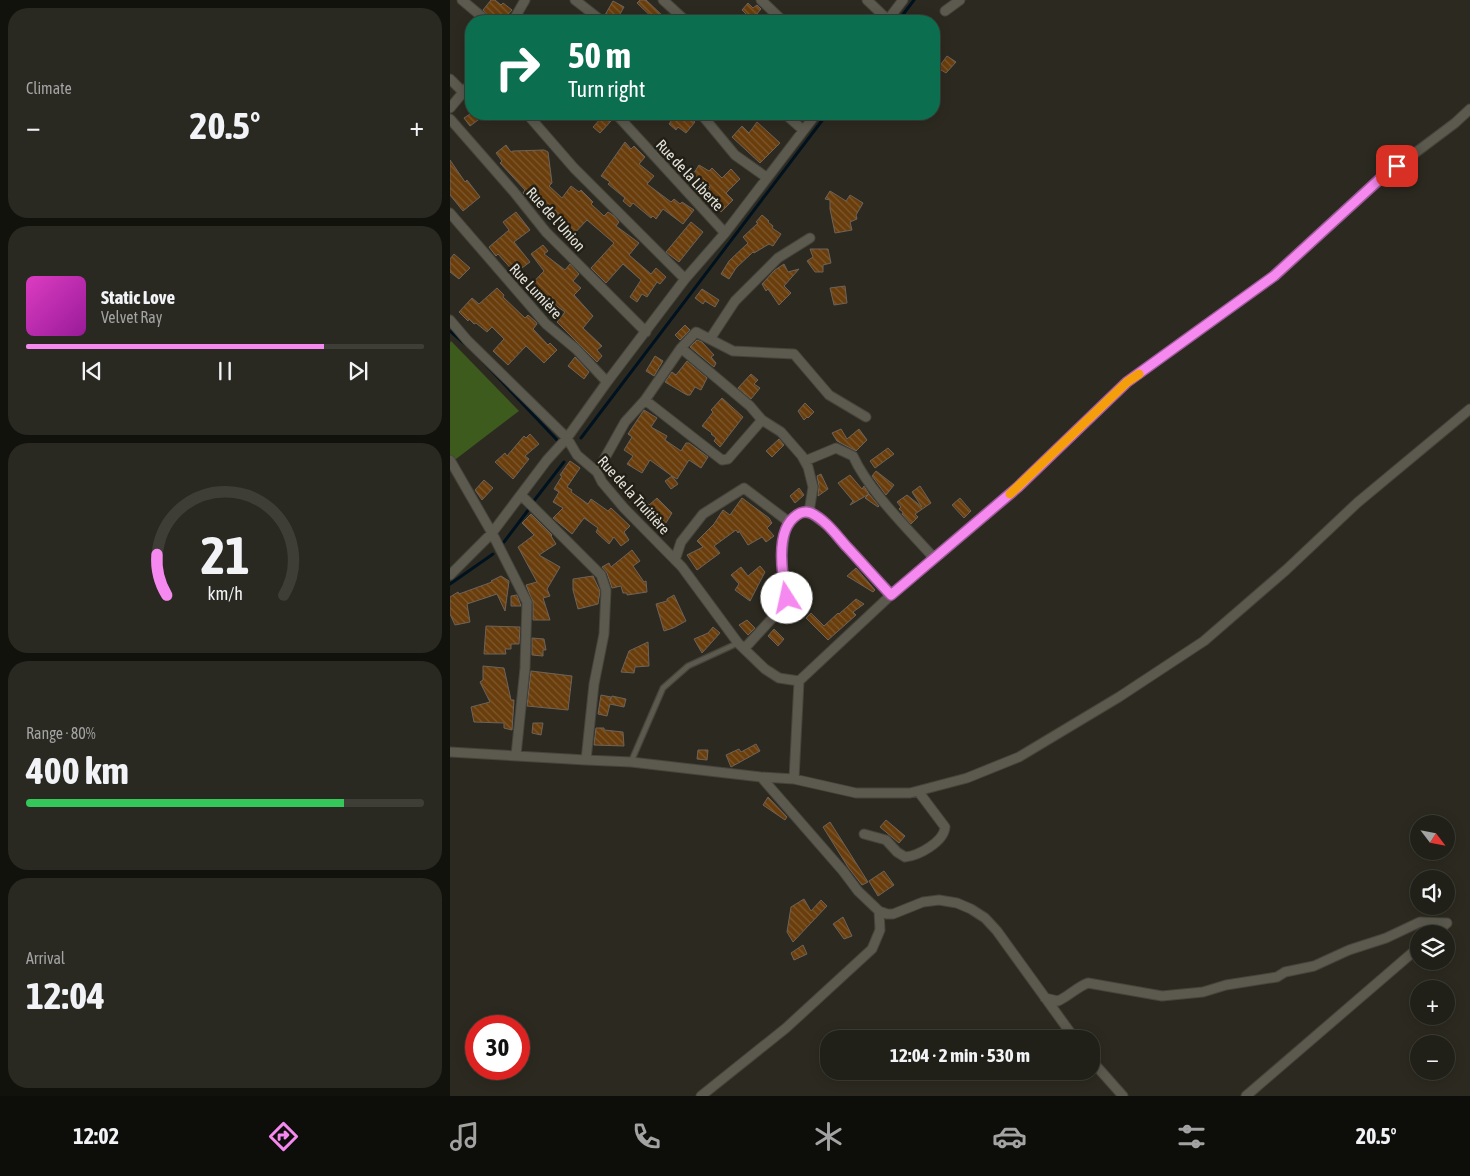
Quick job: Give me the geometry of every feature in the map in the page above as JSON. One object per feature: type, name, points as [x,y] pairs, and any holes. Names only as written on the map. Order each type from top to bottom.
[{"type":"street","points":[[462,0],[480,15]]},
{"type":"street","points":[[516,15],[525,0]]},
{"type":"street","points":[[575,0],[594,15]]},
{"type":"street","points":[[663,0],[679,15]]},
{"type":"street","points":[[761,0],[777,15]]},
{"type":"street","points":[[867,0],[881,15]]},
{"type":"street","points":[[892,15],[903,0]]},
{"type":"street","points":[[945,11],[960,0]]},
{"type":"street","points":[[450,79],[463,92]]},
{"type":"street","points":[[450,108],[465,90]]},
{"type":"street","points":[[794,779],[799,681],[891,595],[1018,487],[1127,382],[1274,276],[1382,177],[1455,123],[1470,109]]},
{"type":"street","name":"Rue de l'Union","points":[[450,119],[514,192],[546,232],[646,332]]},
{"type":"street","points":[[532,120],[574,168],[685,279]]},
{"type":"street","name":"Rue de la Liberte","points":[[621,120],[725,233]]},
{"type":"street","points":[[706,120],[735,155],[766,177]]},
{"type":"street","points":[[792,120],[803,130]]},
{"type":"street","points":[[450,575],[492,534],[547,460],[567,438],[685,279],[725,233],[811,120]]},
{"type":"street","name":"Rue Lumière","points":[[450,213],[546,324],[576,349],[607,382]]},
{"type":"street","points":[[710,340],[735,301],[778,258],[810,238]]},
{"type":"street","name":"Rue de la Truitière","points":[[450,320],[467,340],[567,438],[577,455],[597,472],[602,482],[624,508],[675,560],[741,646],[765,670],[779,678],[799,681]]},
{"type":"street","points":[[597,472],[625,422],[646,400],[681,348],[696,332],[733,350],[794,354],[829,395],[866,417]]},
{"type":"street","points":[[681,348],[750,406],[762,420],[781,432],[802,456],[813,487],[809,512]]},
{"type":"street","points":[[646,400],[722,460],[728,459],[762,420]]},
{"type":"street","points":[[450,752],[631,762],[794,779],[856,793],[910,793],[967,778],[1019,757],[1119,697],[1204,641],[1286,570],[1357,503],[1470,409]]},
{"type":"street","points":[[805,461],[836,448],[853,456],[860,472],[934,558]]},
{"type":"street","points":[[450,460],[492,534],[527,602],[525,668],[516,755]]},
{"type":"street","points":[[675,560],[681,542],[703,514],[744,488],[789,522]]},
{"type":"street","points":[[522,496],[601,575],[606,590],[604,634],[594,684],[586,760]]},
{"type":"street","points":[[741,646],[787,602],[782,556],[784,531],[789,522],[802,512],[809,512],[828,526],[891,595]]},
{"type":"street","points":[[761,777],[843,871],[858,891],[878,911],[893,914],[923,902],[939,900],[957,903],[985,918],[997,931],[1069,1030]]},
{"type":"street","points":[[864,834],[886,840],[904,857],[916,854],[936,842],[942,836],[945,827],[918,791]]},
{"type":"street","points":[[701,1096],[786,1028],[872,949],[880,930],[878,911]]},
{"type":"street","points":[[1414,925],[1420,922],[1447,923],[1445,925]]},
{"type":"street","points":[[1045,998],[1058,1002],[1072,994],[1077,988],[1088,983],[1162,996],[1203,992],[1314,966],[1349,950],[1386,938],[1410,927]]},
{"type":"street","points":[[1246,1096],[1410,955]]},
{"type":"street","points":[[1100,1070],[1123,1096]]},
{"type":"lane","points":[[631,762],[663,688],[688,666],[741,646]]},
{"type":"green space","points":[[451,341],[519,411],[452,462],[450,459]]},
{"type":"building","points":[[491,0],[495,0],[512,10],[507,15],[488,15],[483,10]]},
{"type":"building","points":[[640,0],[646,0],[662,15],[650,15],[637,3]]},
{"type":"building","points":[[613,1],[624,7],[619,15],[605,15]]},
{"type":"building","points":[[748,3],[753,8],[757,5],[761,9],[756,15],[745,15],[746,14],[742,10]]},
{"type":"building","points":[[947,56],[956,62],[946,73],[940,69],[940,65]]},
{"type":"building","points":[[466,120],[478,120],[470,126]]},
{"type":"building","points":[[599,120],[611,121],[600,133],[593,127]]},
{"type":"building","points":[[670,120],[692,120],[695,122],[686,133],[678,127],[676,130],[669,124]]},
{"type":"building","points":[[757,122],[780,143],[760,163],[732,137],[742,126],[749,133]]},
{"type":"building","points":[[625,142],[631,149],[634,146],[645,157],[639,164],[654,176],[647,184],[671,202],[674,199],[694,210],[683,224],[663,209],[656,219],[653,216],[651,218],[633,203],[630,207],[623,201],[625,198],[608,184],[610,182],[601,176]]},
{"type":"building","points":[[506,145],[511,152],[544,150],[548,152],[552,183],[549,186],[562,198],[571,186],[579,192],[581,190],[593,202],[591,204],[604,216],[608,212],[614,216],[619,222],[616,226],[639,243],[629,255],[651,274],[656,268],[666,277],[660,284],[657,282],[647,297],[642,294],[637,302],[630,297],[641,280],[623,264],[606,283],[591,268],[614,243],[587,220],[568,240],[561,234],[565,229],[523,193],[525,190],[500,163],[502,161],[496,153]]},
{"type":"building","points":[[450,160],[465,182],[467,180],[480,197],[463,211],[450,195]]},
{"type":"building","points":[[699,165],[709,171],[712,168],[722,178],[731,169],[740,179],[726,193],[733,200],[721,212],[703,194],[710,187],[692,176]]},
{"type":"building","points":[[830,191],[846,201],[850,195],[863,203],[856,215],[857,219],[850,222],[852,230],[835,233],[830,200],[825,199]]},
{"type":"building","points":[[516,212],[530,230],[514,242],[530,262],[515,273],[489,247],[509,230],[503,222]]},
{"type":"building","points":[[762,215],[773,226],[772,228],[781,234],[773,246],[769,244],[753,252],[736,268],[729,279],[721,274],[729,261],[748,243],[743,237],[758,223],[756,222]]},
{"type":"building","points":[[691,222],[703,232],[679,262],[666,252]]},
{"type":"building","points":[[543,245],[548,251],[544,254],[565,270],[570,264],[579,274],[573,281],[581,288],[574,295],[593,316],[583,328],[602,346],[597,350],[602,356],[597,362],[557,322],[565,312],[551,302],[547,306],[538,298],[535,300],[526,290],[544,271],[531,254]]},
{"type":"building","points":[[810,249],[828,249],[831,263],[823,265],[823,272],[815,272],[807,261],[813,257]]},
{"type":"building","points":[[454,254],[470,268],[459,279],[450,272],[450,259]]},
{"type":"building","points":[[784,264],[788,272],[799,269],[784,286],[791,293],[779,305],[768,289],[766,291],[762,284],[775,270]]},
{"type":"building","points":[[845,286],[847,303],[834,305],[830,288]]},
{"type":"building","points":[[497,288],[504,295],[503,297],[525,318],[528,315],[536,322],[537,324],[533,329],[548,345],[550,343],[557,350],[544,363],[526,346],[508,365],[493,351],[504,339],[492,327],[487,332],[476,323],[474,324],[469,319],[468,321],[459,312],[472,298],[479,304]]},
{"type":"building","points":[[702,289],[719,300],[715,307],[705,301],[703,304],[695,298]]},
{"type":"building","points":[[685,325],[690,330],[680,340],[675,335]]},
{"type":"building","points":[[697,340],[702,342],[714,355],[711,357],[716,363],[714,367],[690,347]]},
{"type":"building","points":[[655,356],[663,361],[654,376],[646,371]]},
{"type":"building","points":[[575,357],[589,372],[584,379],[568,366]]},
{"type":"building","points":[[687,361],[707,378],[701,390],[695,387],[690,395],[665,382],[672,372],[676,375]]},
{"type":"building","points":[[751,374],[758,380],[754,384],[760,388],[751,399],[738,388]]},
{"type":"building","points":[[722,398],[743,417],[720,447],[714,441],[716,438],[712,433],[702,426],[713,412],[711,410]]},
{"type":"building","points":[[805,403],[814,412],[804,420],[798,411]]},
{"type":"building","points":[[644,410],[657,418],[651,427],[667,436],[665,440],[681,451],[686,443],[689,443],[708,457],[701,468],[689,460],[677,479],[650,460],[642,473],[627,464],[633,456],[624,450],[632,437],[628,434]]},
{"type":"building","points":[[841,429],[847,439],[859,429],[867,440],[856,451],[837,441],[832,433]]},
{"type":"building","points":[[530,434],[539,444],[525,456],[529,459],[513,479],[495,462],[505,453],[507,456],[524,436],[526,438]]},
{"type":"building","points":[[779,439],[784,445],[772,457],[766,451]]},
{"type":"building","points":[[888,448],[894,454],[875,468],[870,461]]},
{"type":"building","points":[[570,461],[580,468],[567,487],[572,490],[571,492],[588,504],[591,499],[608,511],[611,508],[630,526],[624,532],[629,540],[621,546],[614,537],[609,544],[596,532],[598,528],[584,518],[572,534],[553,518],[563,508],[553,502],[559,492],[554,489],[562,476],[560,475]]},
{"type":"building","points":[[876,471],[894,485],[886,495],[872,476]]},
{"type":"building","points":[[821,474],[828,489],[818,496],[817,476]]},
{"type":"building","points":[[850,475],[862,489],[864,486],[869,494],[850,505],[853,501],[838,483]]},
{"type":"building","points":[[672,476],[678,484],[671,489],[665,481]]},
{"type":"building","points":[[484,480],[493,488],[482,500],[475,490]]},
{"type":"building","points":[[920,486],[931,503],[915,514],[918,517],[911,524],[902,514],[903,512],[899,509],[901,507],[897,502],[907,495],[922,507],[912,492]]},
{"type":"building","points":[[799,488],[804,495],[795,503],[790,496]]},
{"type":"building","points":[[869,494],[879,506],[878,507],[865,498]]},
{"type":"building","points":[[641,496],[649,505],[657,498],[672,513],[664,526],[649,511],[645,514],[634,502]]},
{"type":"building","points":[[742,498],[769,518],[772,523],[767,528],[774,536],[766,542],[762,537],[748,545],[739,531],[738,533],[736,530],[714,546],[720,553],[697,570],[687,555],[703,547],[697,541],[714,524],[723,510],[730,515]]},
{"type":"building","points":[[960,498],[971,511],[964,518],[952,505]]},
{"type":"building","points":[[531,514],[552,535],[556,544],[539,555],[560,567],[547,589],[550,596],[543,598],[550,620],[533,620],[533,602],[526,585],[537,582],[518,547],[534,535],[522,523]]},
{"type":"building","points":[[632,550],[640,561],[633,566],[644,582],[646,581],[647,592],[627,595],[627,593],[623,593],[621,586],[612,588],[607,573],[602,567],[609,563],[611,567]]},
{"type":"building","points":[[760,566],[765,572],[750,601],[735,590],[739,584],[731,575],[741,567],[748,576]]},
{"type":"building","points":[[856,568],[875,590],[873,592],[847,576]]},
{"type":"building","points":[[798,575],[805,580],[797,592],[791,586]]},
{"type":"building","points":[[501,576],[509,581],[505,611],[497,594],[467,604],[470,622],[455,625],[450,614],[450,597],[458,592],[459,594],[492,582]]},
{"type":"building","points":[[593,576],[600,591],[598,604],[578,609],[573,590],[573,579]]},
{"type":"building","points":[[517,595],[521,606],[511,606],[511,596]]},
{"type":"building","points":[[674,595],[686,621],[664,631],[656,604],[667,601],[667,599]]},
{"type":"building","points":[[856,599],[864,604],[853,612],[856,615],[828,640],[806,618],[811,613],[824,626]]},
{"type":"building","points":[[747,620],[755,628],[748,635],[739,625]]},
{"type":"building","points":[[486,626],[520,627],[519,644],[511,644],[511,649],[505,649],[506,654],[484,654]]},
{"type":"building","points":[[713,627],[720,633],[702,653],[694,639],[708,633]]},
{"type":"building","points":[[774,629],[784,639],[778,646],[768,636]]},
{"type":"building","points":[[532,638],[544,639],[546,650],[543,650],[543,656],[532,655]]},
{"type":"building","points":[[648,642],[649,666],[635,667],[634,673],[621,672],[629,651]]},
{"type":"building","points":[[483,666],[504,668],[511,700],[514,700],[512,730],[504,728],[504,723],[474,722],[471,707],[490,702],[480,682],[483,680]]},
{"type":"building","points":[[531,671],[572,676],[568,710],[527,706]]},
{"type":"building","points":[[601,695],[611,697],[610,701],[612,696],[626,699],[624,707],[610,704],[607,716],[598,714]]},
{"type":"building","points":[[533,723],[543,723],[541,735],[532,733]]},
{"type":"building","points":[[596,728],[623,732],[624,746],[594,745]]},
{"type":"building","points":[[756,744],[760,751],[731,767],[726,755],[739,749],[741,752]]},
{"type":"building","points":[[698,750],[708,750],[707,760],[697,759]]},
{"type":"building","points":[[768,797],[787,817],[785,820],[763,805]]},
{"type":"building","points":[[886,820],[905,836],[899,843],[880,827]]},
{"type":"building","points":[[830,822],[868,882],[862,885],[848,867],[823,827]]},
{"type":"building","points":[[884,871],[894,885],[878,896],[869,881]]},
{"type":"building","points":[[804,899],[811,911],[821,900],[827,906],[793,942],[787,932],[791,907]]},
{"type":"building","points":[[843,917],[852,936],[844,939],[833,924]]},
{"type":"building","points":[[803,945],[807,954],[794,960],[791,953]]},
{"type":"waterway","points":[[903,15],[914,0]]},
{"type":"waterway","points":[[581,438],[822,120]]},
{"type":"waterway","points":[[450,331],[465,344]]},
{"type":"waterway","points":[[477,355],[557,440]]},
{"type":"waterway","points":[[533,502],[564,462]]},
{"type":"waterway","points":[[504,542],[529,509]]},
{"type":"waterway","points":[[450,584],[493,554]]},
{"type":"slow traffic","points":[[1010,494],[1127,382],[1139,374]]},
{"type":"route","points":[[787,598],[783,578],[782,556],[784,531],[789,522],[796,516],[802,512],[809,512],[828,526],[891,595],[1018,487],[1127,382],[1274,276],[1382,177],[1397,166]]}]
